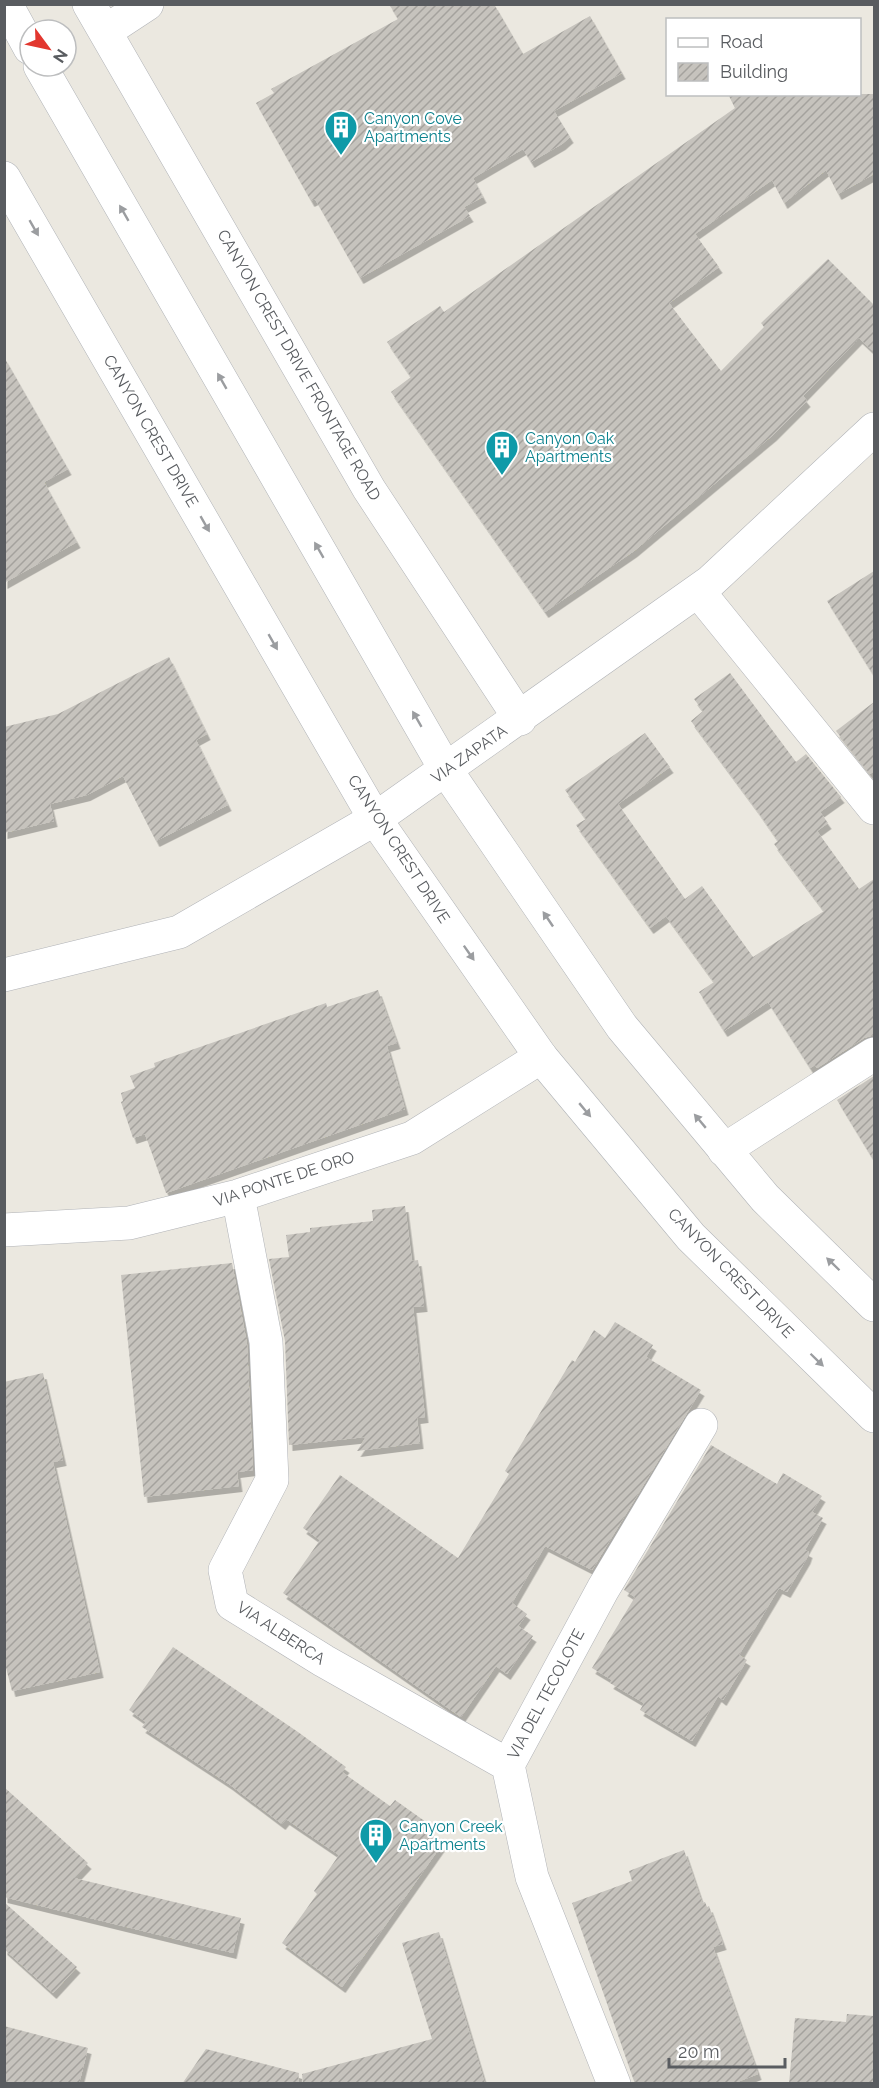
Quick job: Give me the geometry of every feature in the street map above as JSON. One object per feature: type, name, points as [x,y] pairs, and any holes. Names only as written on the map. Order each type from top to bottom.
[{"type":"street","points":[[6,4],[18,26]]},
{"type":"street","points":[[98,17],[147,4]]},
{"type":"street","name":"CANYON CREST DRIVE FRONTAGE ROAD","points":[[98,17],[369,489],[520,719]]},
{"type":"street","points":[[47,78],[446,770],[622,1027],[765,1198],[874,1305]]},
{"type":"street","name":"CANYON CREST DRIVE","points":[[4,178],[375,819],[541,1057],[691,1237],[874,1416]]},
{"type":"street","name":"VIA ZAPATA","points":[[4,975],[179,932],[375,819],[520,719],[698,591],[874,429]]},
{"type":"street","points":[[698,591],[874,808]]},
{"type":"street","points":[[724,1150],[874,1054]]},
{"type":"street","name":"VIA PONTE DE ORO","points":[[4,1230],[129,1222],[238,1196],[411,1138],[541,1057]]},
{"type":"street","name":"VIA ALBERCA","points":[[238,1196],[266,1342],[272,1480],[256,1516],[225,1570],[232,1604],[324,1661],[508,1765]]},
{"type":"street","name":"VIA DEL TECOLOTE","points":[[614,2084],[532,1877],[508,1765],[603,1589],[701,1425]]},
{"type":"building","points":[[389,4],[494,4],[523,54],[590,16],[622,73],[554,111],[570,137],[562,144],[531,162],[523,149],[473,178],[483,197],[464,207],[470,216],[360,278],[315,199],[311,201],[256,103],[274,93],[271,89],[398,19]]},
{"type":"building","points":[[861,94],[874,94],[874,174],[838,194],[826,170],[784,203],[772,180],[695,234],[719,267],[669,303],[721,371],[764,327],[761,323],[828,259],[874,305],[874,352],[859,338],[803,396],[807,401],[773,435],[634,551],[545,612],[391,392],[411,377],[387,342],[440,306],[444,312],[735,108],[729,96],[861,96]]},
{"type":"building","points":[[4,357],[68,469],[44,482],[77,542],[4,583]]},
{"type":"building","points":[[874,571],[874,676],[827,601]]},
{"type":"building","points":[[169,657],[207,734],[196,740],[228,805],[156,841],[123,776],[87,795],[50,804],[54,821],[4,833],[4,727],[58,714]]},
{"type":"building","points":[[730,673],[796,762],[806,754],[841,797],[820,812],[828,823],[817,831],[859,889],[874,879],[874,1035],[864,1038],[817,1068],[815,1065],[810,1068],[768,1002],[724,1031],[699,992],[714,982],[666,916],[650,928],[576,825],[586,819],[565,790],[645,733],[670,767],[618,804],[685,899],[702,886],[753,957],[824,911],[774,844],[778,841],[756,809],[691,721],[703,711],[694,699]]},
{"type":"building","points":[[874,702],[874,771],[870,774],[836,731]]},
{"type":"building","points":[[378,990],[397,1043],[387,1046],[405,1109],[166,1193],[145,1134],[133,1138],[121,1102],[123,1101],[121,1093],[135,1088],[130,1076],[155,1067],[154,1063],[326,1003],[327,1007]]},
{"type":"building","points":[[874,1076],[874,1161],[837,1100]]},
{"type":"building","points":[[405,1206],[412,1261],[418,1260],[424,1306],[413,1307],[425,1417],[417,1418],[420,1443],[357,1451],[366,1437],[289,1445],[285,1341],[269,1259],[289,1257],[286,1235],[310,1232],[310,1228],[373,1221],[372,1210]]},
{"type":"building","points":[[232,1263],[247,1344],[253,1470],[237,1472],[239,1486],[144,1497],[121,1275]]},
{"type":"building","points":[[615,1322],[653,1345],[646,1357],[701,1390],[592,1570],[545,1546],[512,1603],[527,1614],[518,1626],[533,1636],[507,1674],[496,1666],[461,1717],[283,1593],[320,1540],[303,1528],[340,1475],[458,1558],[509,1474],[505,1471],[572,1360],[575,1362],[594,1330],[605,1338]]},
{"type":"building","points":[[43,1373],[63,1460],[53,1462],[100,1672],[12,1691],[4,1660],[4,1382]]},
{"type":"building","points":[[711,1445],[777,1484],[783,1473],[822,1496],[812,1512],[823,1518],[805,1550],[809,1552],[807,1558],[787,1592],[779,1588],[739,1655],[747,1660],[723,1700],[718,1696],[692,1741],[640,1710],[644,1703],[610,1683],[612,1680],[592,1668],[635,1597],[624,1590]]},
{"type":"building","points":[[173,1647],[346,1767],[342,1772],[390,1806],[395,1800],[426,1822],[422,1828],[443,1843],[342,1987],[282,1943],[317,1894],[314,1891],[339,1855],[286,1819],[282,1824],[229,1784],[142,1727],[146,1722],[129,1710]]},
{"type":"building","points":[[4,1787],[88,1863],[74,1878],[241,1918],[233,1953],[4,1897]]},
{"type":"building","points":[[684,1850],[702,1903],[705,1902],[707,1907],[709,1906],[723,1944],[713,1947],[758,2074],[732,2084],[635,2084],[572,1903],[632,1881],[629,1871]]},
{"type":"building","points":[[4,1902],[77,1967],[53,1993],[4,1949]]},
{"type":"building","points":[[439,1932],[485,2084],[303,2084],[302,2074],[432,2039],[402,1943]]},
{"type":"building","points":[[847,2014],[874,2016],[874,2084],[789,2084],[795,2018],[846,2022]]},
{"type":"building","points":[[4,2026],[88,2048],[79,2084],[4,2084]]},
{"type":"building","points":[[206,2049],[299,2073],[298,2084],[182,2084]]},
{"type":"place","name":"Canyon Cove Apartments","points":[[341,156]]},
{"type":"place","name":"Canyon Oak Apartments","points":[[502,476]]},
{"type":"place","name":"Canyon Creek Apartments","points":[[376,1864]]}]
